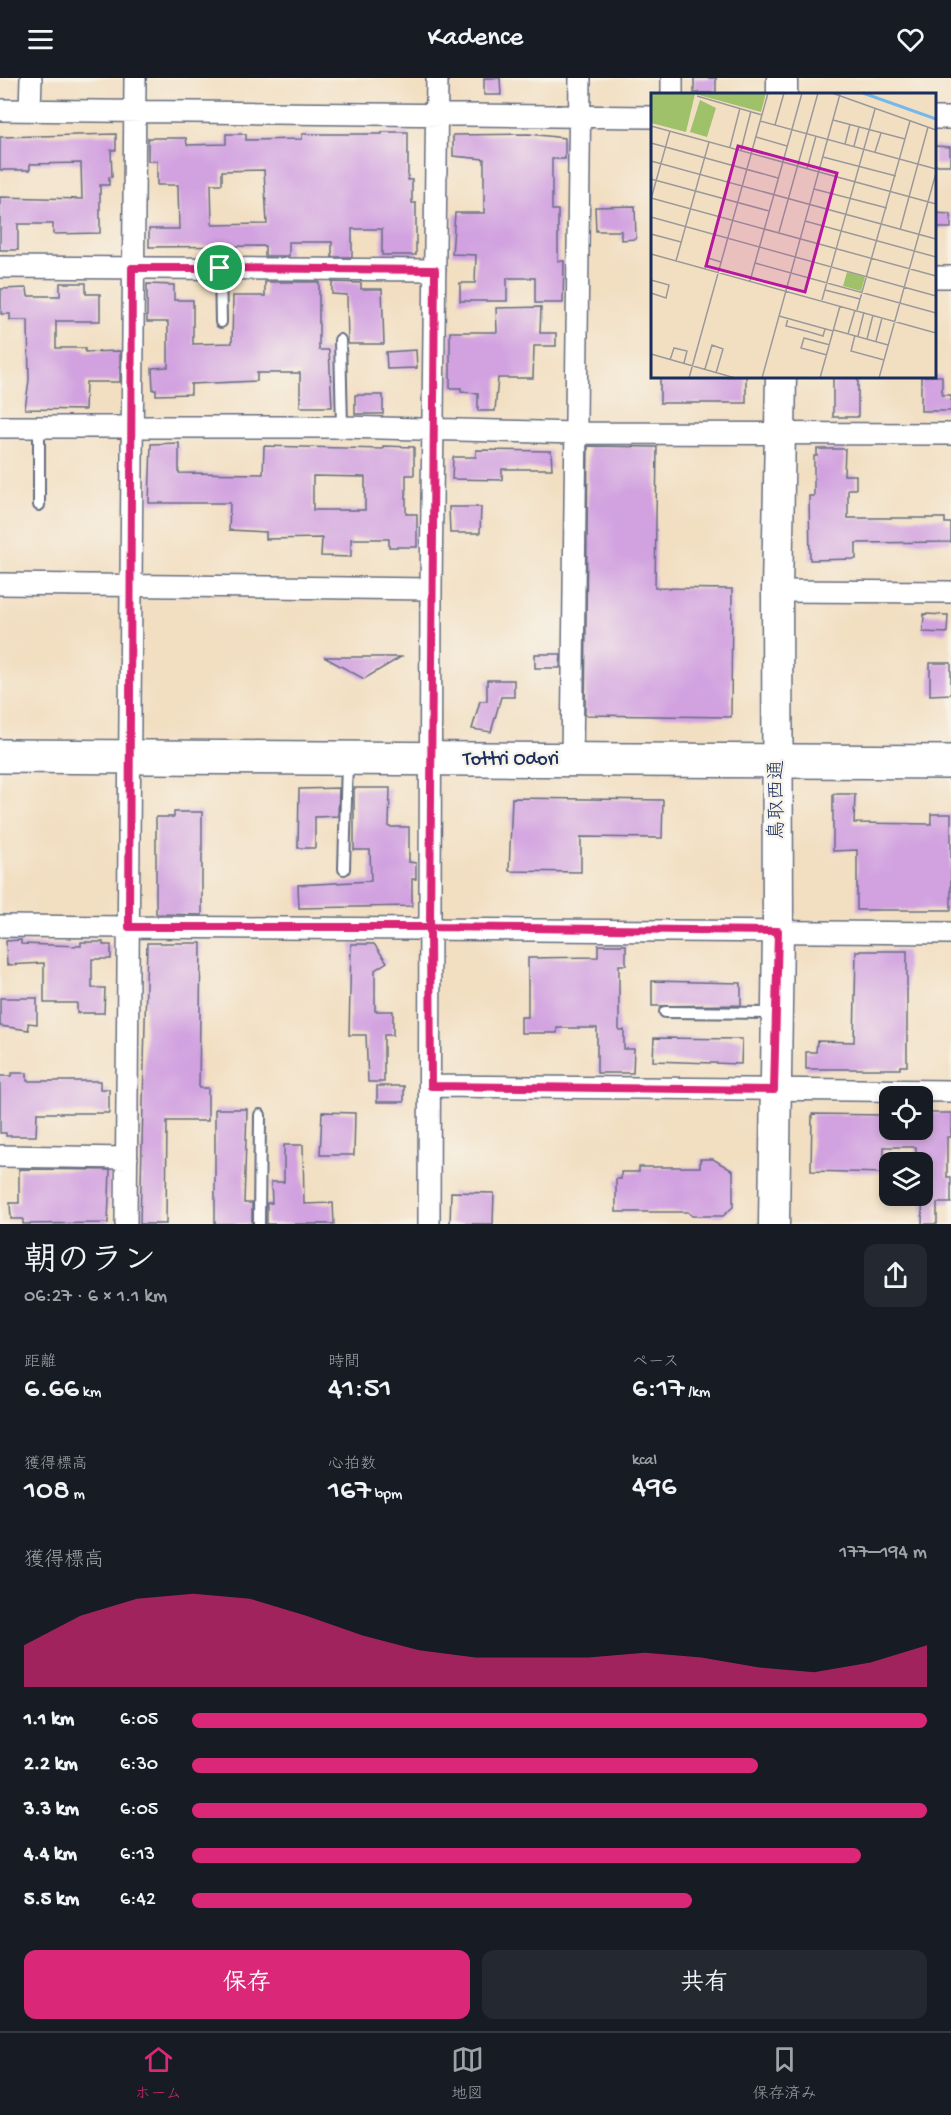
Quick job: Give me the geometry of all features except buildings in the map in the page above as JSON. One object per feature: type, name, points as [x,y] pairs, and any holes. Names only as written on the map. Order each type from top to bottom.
[{"type":"highway","name":"Tottri Odori","points":[[0,756],[951,762]]},
{"type":"street","points":[[30,110],[31,78]]},
{"type":"street","points":[[126,1224],[135,78]]},
{"type":"street","points":[[429,1224],[431,589],[436,78]]},
{"type":"street","points":[[572,761],[580,78]]},
{"type":"street","points":[[0,110],[580,114],[651,117]]},
{"type":"street","points":[[0,267],[435,270]]},
{"type":"street","name":"鳥取西通","points":[[774,1224],[774,1090],[778,931],[777,591],[781,378]]},
{"type":"street","points":[[0,426],[434,428],[575,434],[951,434]]},
{"type":"street","points":[[0,584],[431,589]]},
{"type":"street","points":[[777,591],[951,592]]},
{"type":"street","points":[[0,926],[430,927],[951,933]]},
{"type":"street","points":[[431,1086],[951,1091]]},
{"type":"street","points":[[0,1156],[127,1158]]},
{"type":"lane","points":[[220,268],[221,322]]},
{"type":"lane","points":[[340,340],[342,427]]},
{"type":"lane","points":[[39,427],[39,505]]},
{"type":"lane","points":[[344,869],[347,759]]},
{"type":"lane","points":[[665,1012],[776,1013]]},
{"type":"lane","points":[[259,1224],[260,1115]]},
{"type":"route","points":[[220,268],[132,268],[129,927],[430,927],[431,1086],[774,1090],[778,931],[430,927],[435,270],[220,268]]}]
